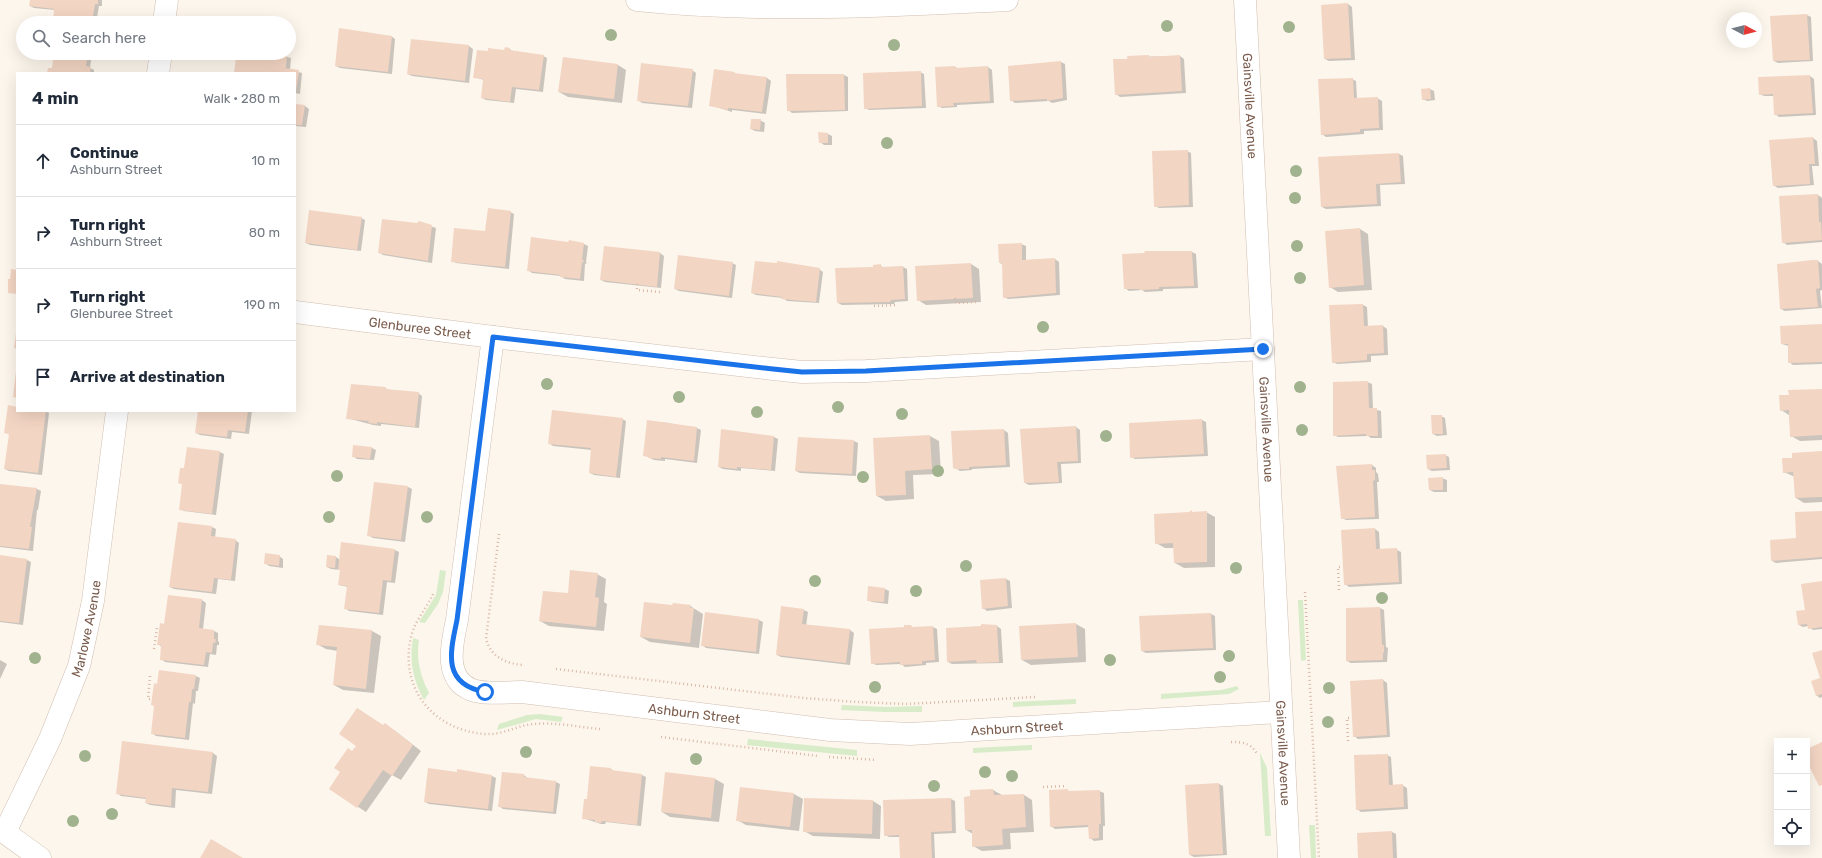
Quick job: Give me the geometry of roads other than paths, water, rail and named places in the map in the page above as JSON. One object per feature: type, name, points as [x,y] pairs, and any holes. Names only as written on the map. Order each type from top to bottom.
[{"type":"street","points":[[165,16],[167,0]]},
{"type":"street","points":[[637,0],[778,8],[836,8],[1007,0]]},
{"type":"street","name":"Gainsville Avenue","points":[[1245,0],[1281,712],[1290,858]]},
{"type":"street","points":[[158,72],[160,60]]},
{"type":"street","name":"Glenburee Street","points":[[296,312],[493,337],[802,372],[866,371],[1263,349]]},
{"type":"street","name":"Ashburn Street","points":[[493,337],[457,620],[451,647],[452,666],[458,680],[471,689],[485,692],[522,692],[830,730],[879,733],[918,733],[1281,712]]},
{"type":"street","name":"Marlowe Avenue","points":[[3,831],[50,739],[79,666],[94,601],[117,412]]},
{"type":"street","points":[[3,831],[40,858]]}]
